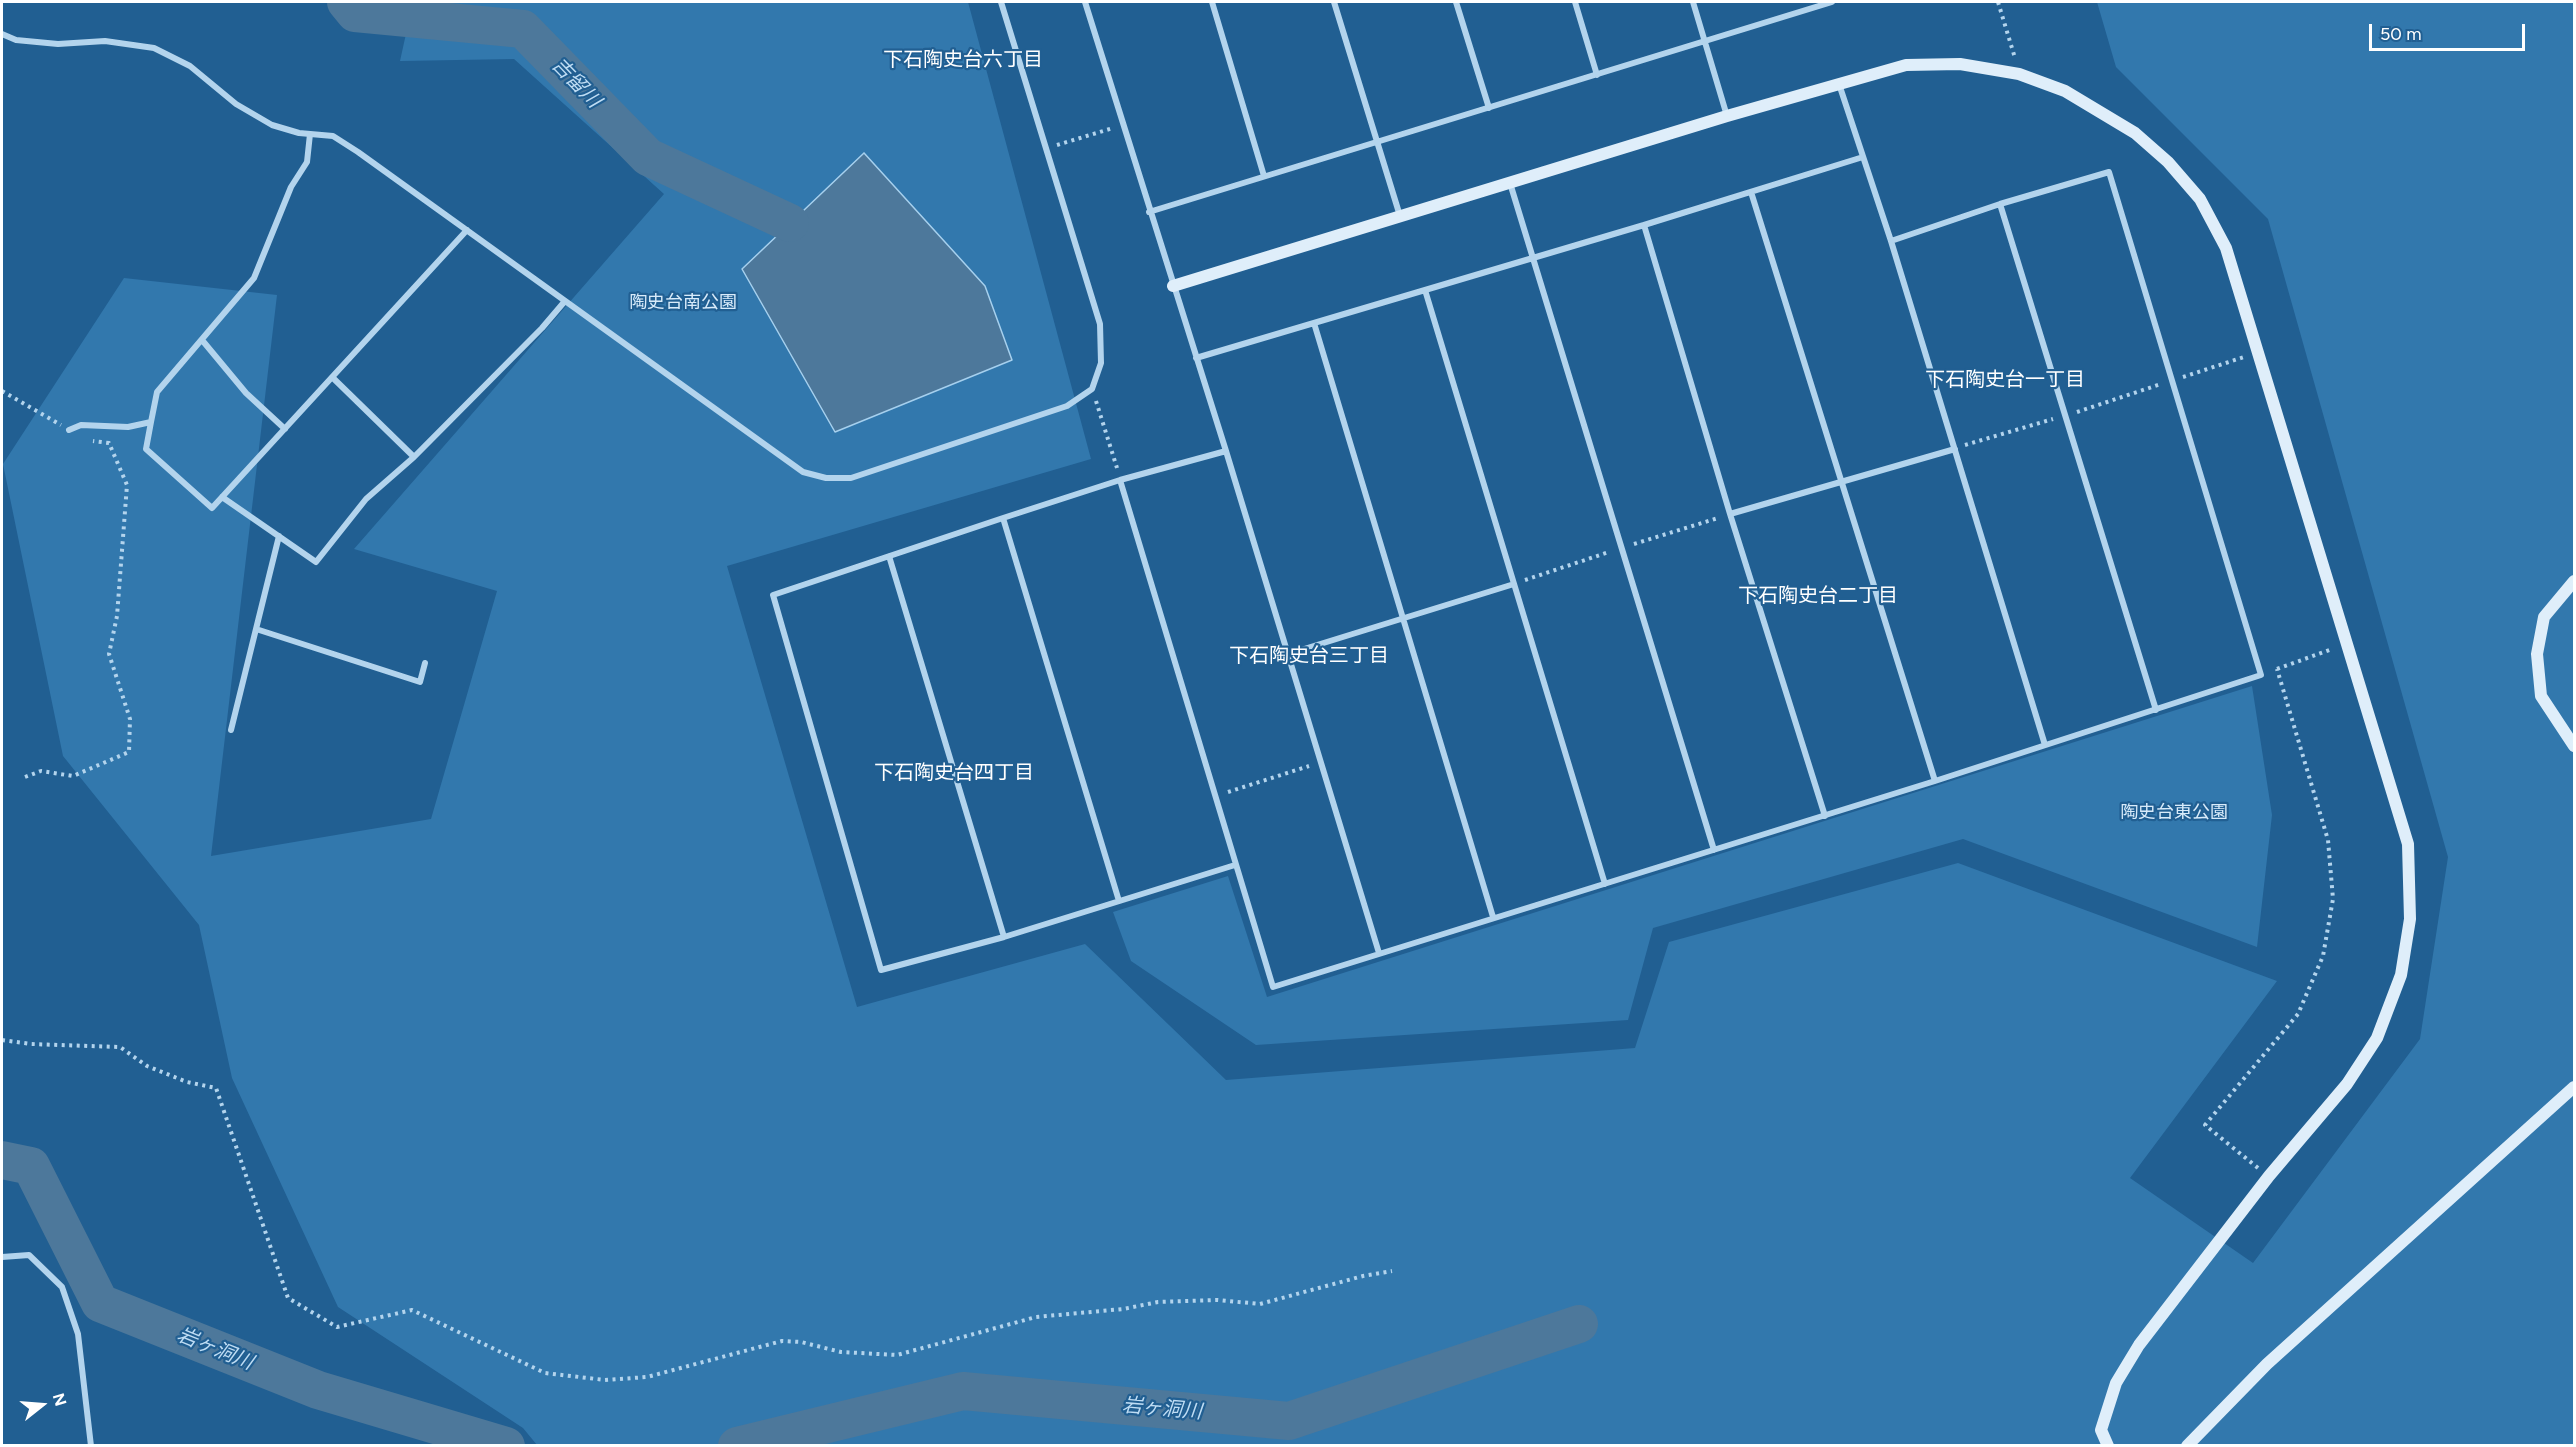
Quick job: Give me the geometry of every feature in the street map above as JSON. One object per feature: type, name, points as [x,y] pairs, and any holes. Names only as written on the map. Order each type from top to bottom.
[{"type":"street","points":[[2,34],[16,40],[58,44],[105,41],[154,48],[189,66],[236,104],[272,124],[299,133],[333,136],[803,472],[826,478],[851,478],[1067,406],[1092,389],[1101,363],[1100,324],[1001,2]]},
{"type":"street","points":[[1085,2],[1149,212],[1226,451],[1379,952]]},
{"type":"street","points":[[1212,2],[1264,176]]},
{"type":"street","points":[[1334,2],[1400,216]]},
{"type":"street","points":[[1456,2],[1489,108]]},
{"type":"street","points":[[1575,2],[1597,75]]},
{"type":"street","points":[[1693,2],[1727,116]]},
{"type":"street","points":[[1149,212],[1705,42],[1812,4],[1832,2]]},
{"type":"street","points":[[1173,286],[1727,116],[1906,65],[1960,64],[2019,74],[2065,91],[2135,133],[2168,162],[2200,199],[2226,248],[2408,844],[2410,919],[2402,975],[2377,1038],[2348,1084],[2269,1176],[2139,1345],[2116,1383],[2101,1430],[2108,1446]]},
{"type":"street","points":[[1839,84],[1891,241],[2045,745]]},
{"type":"street","points":[[310,134],[307,162],[291,187],[254,278],[157,392],[146,449],[212,508],[467,230]]},
{"type":"street","points":[[1196,358],[1644,225],[1863,157]]},
{"type":"street","points":[[1120,480],[1273,987],[1379,952],[1935,782],[2261,675],[2109,172],[2000,204],[1891,241]]},
{"type":"street","points":[[1510,182],[1714,850]]},
{"type":"street","points":[[1751,192],[1935,782]]},
{"type":"street","points":[[2000,204],[2156,710]]},
{"type":"street","points":[[1644,225],[1730,514],[1825,816]]},
{"type":"street","points":[[1425,290],[1605,884]]},
{"type":"street","points":[[222,497],[316,562],[366,499],[414,457],[565,301]]},
{"type":"street","points":[[1314,323],[1493,917]]},
{"type":"street","points":[[202,340],[246,393],[285,429]]},
{"type":"street","points":[[332,377],[414,457]]},
{"type":"street","points":[[69,430],[81,425],[128,427],[152,422]]},
{"type":"street","points":[[1730,514],[1955,449]]},
{"type":"street","points":[[1226,451],[1120,480],[773,595],[881,970],[1004,937],[1235,865]]},
{"type":"street","points":[[1003,518],[1119,901]]},
{"type":"street","points":[[231,730],[279,536]]},
{"type":"street","points":[[888,556],[1004,937]]},
{"type":"street","points":[[2574,581],[2544,617],[2536,654],[2541,696],[2574,746]]},
{"type":"street","points":[[1288,654],[1514,584]]},
{"type":"street","points":[[256,629],[420,682],[425,663]]},
{"type":"street","points":[[2187,1446],[2267,1364],[2574,1088]]},
{"type":"street","points":[[2,1257],[29,1255],[62,1287],[78,1334],[91,1446]]},
{"type":"path","points":[[1998,2],[2019,74]]},
{"type":"path","points":[[1046,149],[1123,125]]},
{"type":"path","points":[[1955,449],[2065,416],[2259,352]]},
{"type":"path","points":[[1092,389],[1120,480]]},
{"type":"path","points":[[2,391],[81,439],[109,443],[127,485],[117,616],[109,654],[130,719],[129,752],[73,776],[41,771],[25,777]]},
{"type":"path","points":[[2261,675],[2347,644]]},
{"type":"path","points":[[2269,1176],[2205,1125],[2298,1014],[2323,956],[2333,899],[2328,840],[2277,669]]},
{"type":"path","points":[[1214,797],[1321,762]]},
{"type":"path","points":[[2,1040],[31,1044],[120,1047],[147,1066],[187,1082],[216,1088],[288,1298],[337,1327],[412,1310],[545,1373],[604,1380],[647,1377],[782,1341],[801,1342],[841,1352],[897,1355],[1036,1317],[1123,1309],[1158,1302],[1218,1300],[1260,1304],[1364,1276],[1392,1271]]},
{"type":"green space","name":"陶史台南公園","points":[[413,2],[968,2],[1091,459],[727,566],[857,1007],[1085,944],[1226,1080],[1635,1048],[1669,942],[1958,863],[2277,981],[2130,1178],[2253,1263],[2420,1039],[2448,857],[2268,219],[2116,67],[2097,2],[2574,2],[2574,1445],[537,1445],[523,1428],[338,1307],[232,1078],[199,925],[63,756],[3,464],[124,278],[277,295],[211,856],[431,819],[497,591],[354,549],[664,194],[514,59],[400,61]]},
{"type":"green space","name":"陶史台東公園","points":[[2252,686],[2272,815],[2257,947],[1963,839],[1653,928],[1628,1020],[1256,1045],[1131,961],[1113,912],[1228,876],[1267,997]]},
{"type":"shaded area","points":[[864,153],[985,286],[1012,360],[835,432],[742,269]]},
{"type":"waterway","name":"吉留川","points":[[346,2],[355,13],[523,29],[648,157],[790,223]]},
{"type":"waterway","name":"岩ヶ洞川","points":[[2,1160],[31,1166],[100,1303],[318,1390],[506,1446]]},
{"type":"waterway","name":"岩ヶ洞川","points":[[737,1446],[963,1391],[1289,1421],[1579,1324]]},
{"type":"district","name":"下石陶史台六丁目","points":[[963,60]]},
{"type":"district","name":"下石陶史台一丁目","points":[[2005,380]]},
{"type":"district","name":"下石陶史台二丁目","points":[[1818,596]]},
{"type":"district","name":"下石陶史台三丁目","points":[[1309,656]]},
{"type":"district","name":"下石陶史台四丁目","points":[[954,773]]}]
